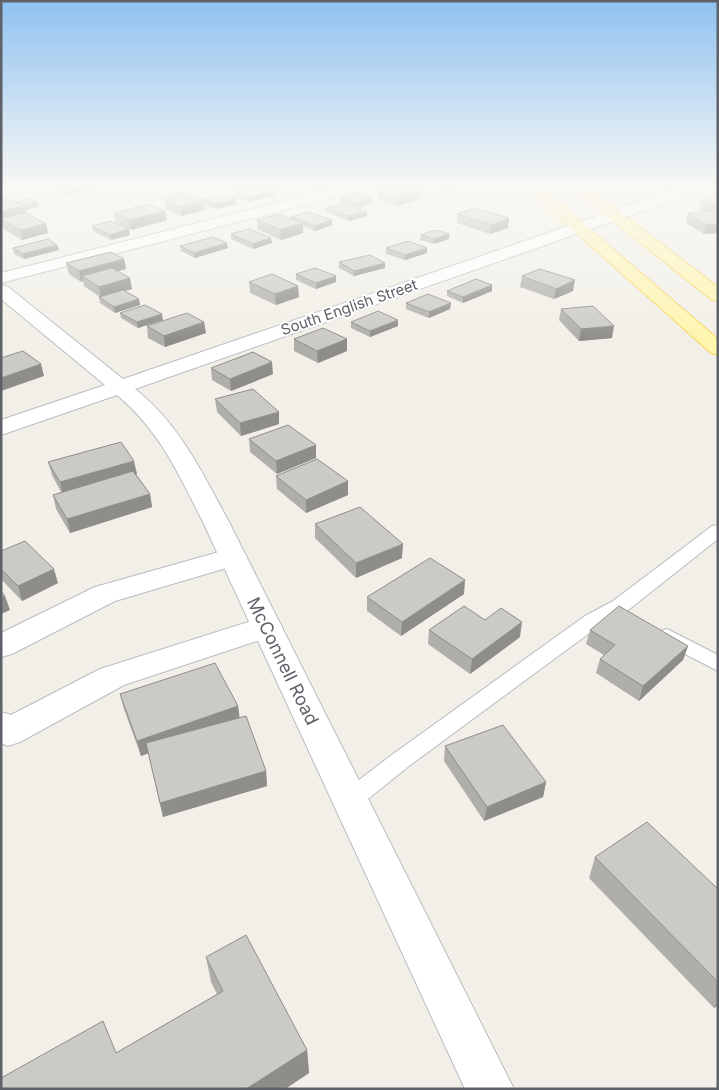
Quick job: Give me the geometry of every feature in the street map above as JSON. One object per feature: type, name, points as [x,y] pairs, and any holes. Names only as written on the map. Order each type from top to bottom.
[{"type":"main road","points":[[588,238],[718,349]]},
{"type":"main road","points":[[626,238],[703,285]]},
{"type":"main road","points":[[642,238],[718,296]]},
{"type":"street","points":[[1,278],[163,238]]},
{"type":"street","name":"South English Street","points":[[1,428],[118,386],[552,238]]},
{"type":"street","name":"McConnell Road","points":[[1,290],[142,404],[176,448],[233,557],[490,1089]]},
{"type":"street","points":[[1,646],[105,594],[233,557]]},
{"type":"street","points":[[1,724],[8,732],[112,677],[267,627]]},
{"type":"lane","points":[[637,617],[718,530]]},
{"type":"lane","points":[[350,800],[401,760],[592,621],[637,617],[678,644],[718,664]]},
{"type":"building","points":[[210,238],[227,243],[194,253],[180,246]]},
{"type":"building","points":[[240,238],[271,238],[253,244]]},
{"type":"building","points":[[48,239],[57,245],[23,254],[13,248]]},
{"type":"building","points":[[408,241],[427,248],[405,255],[386,248]]},
{"type":"building","points":[[111,252],[124,259],[79,271],[66,263]]},
{"type":"building","points":[[370,255],[385,263],[354,271],[339,262]]},
{"type":"building","points":[[112,268],[130,278],[99,287],[82,276]]},
{"type":"building","points":[[315,268],[336,276],[316,283],[296,274]]},
{"type":"building","points":[[540,269],[575,280],[556,289],[522,276]]},
{"type":"building","points":[[272,274],[298,286],[275,294],[249,282]]},
{"type":"building","points":[[476,279],[492,285],[463,297],[447,291]]},
{"type":"building","points":[[123,290],[139,299],[114,307],[99,297]]},
{"type":"building","points":[[428,294],[451,303],[429,312],[406,303]]},
{"type":"building","points":[[145,305],[162,314],[137,322],[120,313]]},
{"type":"building","points":[[593,306],[614,326],[581,329],[561,309]]},
{"type":"building","points":[[378,311],[398,320],[370,331],[351,322]]},
{"type":"building","points":[[187,313],[204,322],[164,336],[147,326]]},
{"type":"building","points":[[323,328],[347,339],[317,351],[294,339]]},
{"type":"building","points":[[23,351],[41,364],[1,378],[1,358]]},
{"type":"building","points":[[253,352],[272,362],[230,379],[211,368]]},
{"type":"building","points":[[253,389],[279,412],[240,423],[215,399]]},
{"type":"building","points":[[288,425],[316,445],[276,461],[249,439]]},
{"type":"building","points":[[121,442],[134,461],[60,482],[48,462]]},
{"type":"building","points":[[317,459],[348,481],[306,500],[276,476]]},
{"type":"building","points":[[133,471],[150,494],[67,519],[53,495]]},
{"type":"building","points":[[360,507],[403,544],[356,563],[315,524]]},
{"type":"building","points":[[25,541],[54,569],[18,586],[1,569],[1,551]]},
{"type":"building","points":[[430,558],[465,580],[402,622],[367,597]]},
{"type":"building","points":[[464,606],[485,620],[501,608],[522,622],[472,659],[429,630]]},
{"type":"building","points":[[619,606],[688,646],[643,686],[600,659],[615,645],[590,630]]},
{"type":"building","points":[[215,663],[238,706],[137,741],[120,694]]},
{"type":"building","points":[[246,716],[266,771],[160,803],[146,743]]},
{"type":"building","points":[[503,725],[546,782],[487,807],[445,746]]},
{"type":"building","points":[[647,822],[718,889],[718,982],[595,857]]},
{"type":"building","points":[[246,935],[307,1050],[246,1089],[1,1089],[1,1078],[103,1021],[116,1053],[223,991],[206,957]]}]
